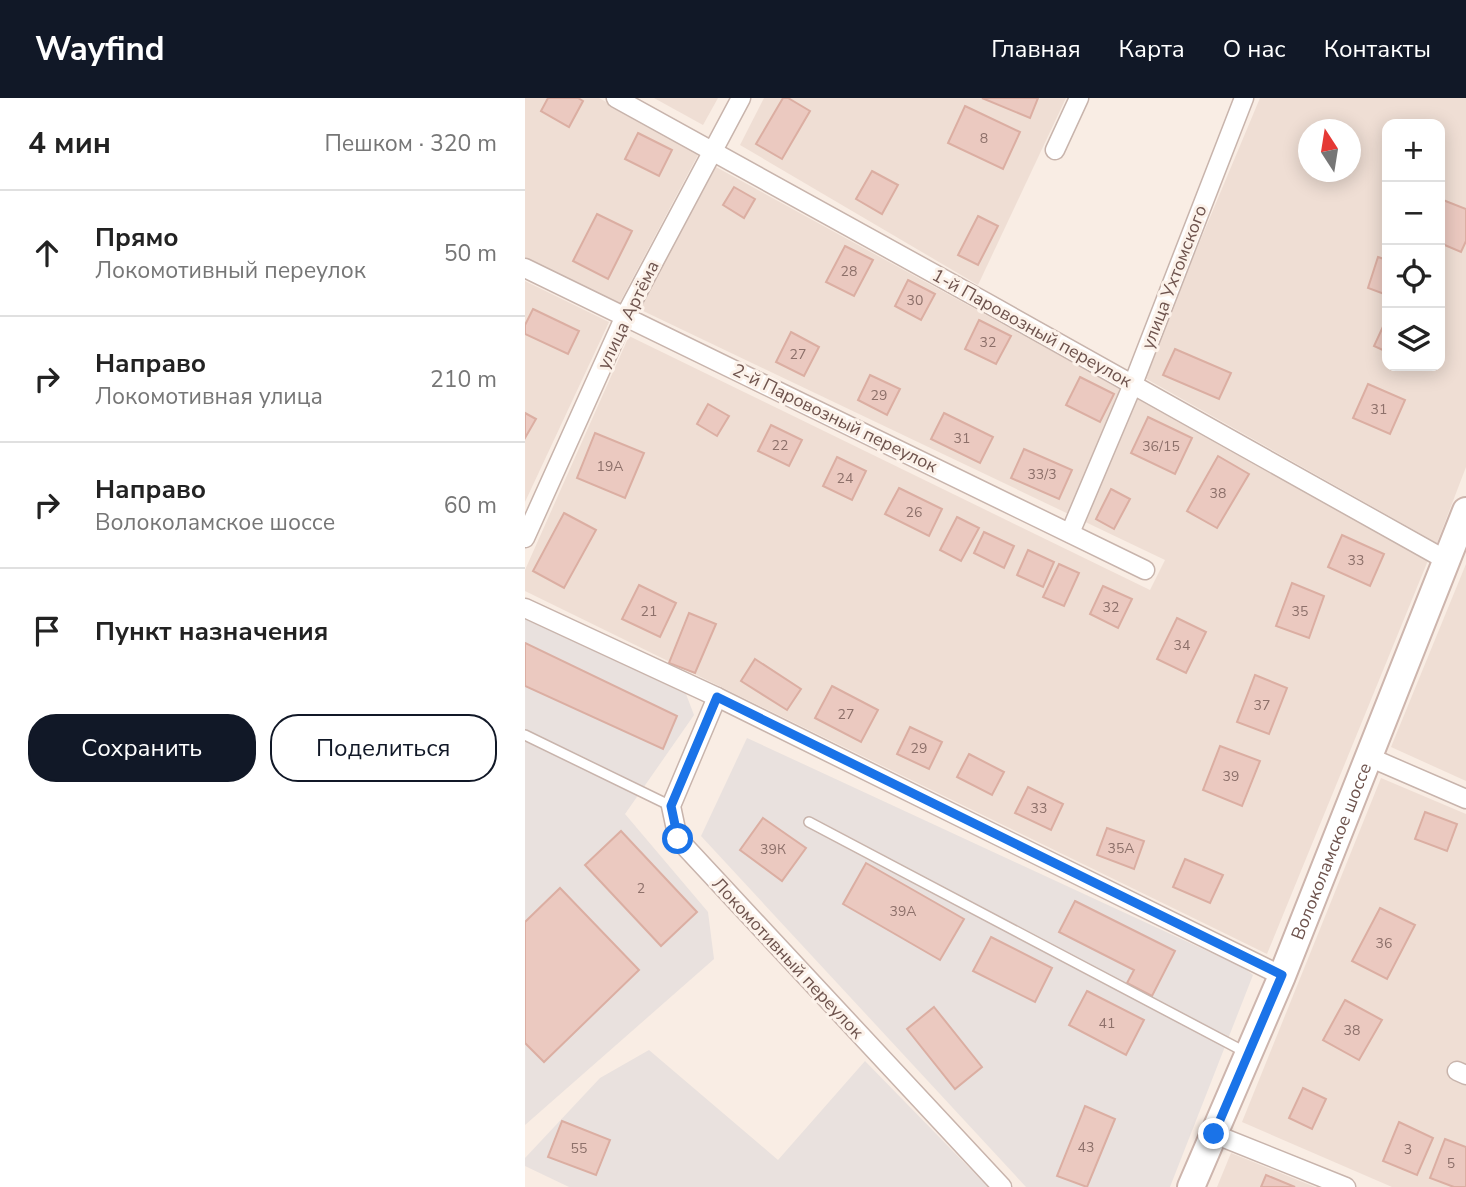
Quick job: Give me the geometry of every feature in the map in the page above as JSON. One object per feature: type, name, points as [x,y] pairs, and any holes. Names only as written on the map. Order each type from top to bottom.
[{"type":"main road","name":"Волоколамское шоссе","points":[[1191,1187],[1282,975],[1466,511]]},
{"type":"street","name":"1-й Паровозный переулок","points":[[616,98],[1446,561]]},
{"type":"street","name":"улица Артёма","points":[[525,538],[625,316],[741,98]]},
{"type":"street","points":[[1055,150],[1079,98]]},
{"type":"street","name":"улица Ухтомского","points":[[1070,533],[1133,384],[1244,98]]},
{"type":"street","name":"2-й Паровозный переулок","points":[[525,268],[1145,570]]},
{"type":"street","points":[[525,608],[717,697],[1282,975]]},
{"type":"street","points":[[671,806],[717,697]]},
{"type":"street","points":[[1369,757],[1466,799]]},
{"type":"street","name":"Локомотивный переулок","points":[[671,806],[678,839],[1002,1187]]},
{"type":"street","points":[[1214,1134],[1346,1187]]},
{"type":"lane","points":[[525,735],[671,806]]},
{"type":"lane","points":[[809,822],[1248,1054]]},
{"type":"shaded area","points":[[525,98],[599,98],[699,153],[619,304],[525,259]]},
{"type":"shaded area","points":[[654,98],[718,98],[703,125]]},
{"type":"shaded area","points":[[764,98],[1066,98],[978,285],[740,145]]},
{"type":"shaded area","points":[[1260,98],[1466,98],[1466,467],[1437,543],[1143,377]]},
{"type":"shaded area","points":[[716,167],[1429,558],[1267,954],[525,591],[525,570],[629,336],[1150,590],[1165,560],[639,309]]},
{"type":"shaded area","points":[[525,281],[609,322],[525,502]]},
{"type":"shaded area","points":[[1466,564],[1466,781],[1391,747]]},
{"type":"shaded area","points":[[525,619],[686,694],[694,715],[625,814],[708,912],[714,959],[525,1125]]},
{"type":"shaded area","points":[[747,738],[1244,968],[1253,975],[1170,1187],[1026,1187],[701,836]]},
{"type":"shaded area","points":[[1381,778],[1466,814],[1466,1187],[1392,1187],[1242,1122]]},
{"type":"shaded area","points":[[649,1050],[778,1160],[865,1061],[988,1187],[569,1187],[525,1166],[525,1158],[600,1078]]},
{"type":"shaded area","points":[[1231,1153],[1315,1187],[1217,1187]]},
{"type":"building","points":[[548,98],[578,98],[583,101],[569,127],[541,111]]},
{"type":"building","points":[[783,98],[788,98],[810,111],[782,159],[756,144]]},
{"type":"building","points":[[982,98],[1038,98],[1030,118]]},
{"type":"building","points":[[965,106],[1020,132],[1003,169],[948,143]]},
{"type":"building","points":[[638,133],[672,150],[659,176],[625,159]]},
{"type":"building","points":[[872,171],[898,185],[882,214],[856,199]]},
{"type":"building","points":[[734,187],[755,199],[744,218],[723,205]]},
{"type":"building","points":[[1445,201],[1466,209],[1466,241],[1461,252],[1445,245]]},
{"type":"building","points":[[597,214],[632,231],[608,279],[573,261]]},
{"type":"building","points":[[978,216],[998,226],[978,265],[958,255]]},
{"type":"building","points":[[845,246],[873,260],[854,296],[826,282]]},
{"type":"building","points":[[1378,257],[1382,258],[1382,293],[1368,288]]},
{"type":"building","points":[[908,280],[935,294],[921,320],[895,306]]},
{"type":"building","points":[[533,309],[579,331],[568,354],[525,334],[525,325]]},
{"type":"building","points":[[979,320],[1011,336],[996,364],[965,349]]},
{"type":"building","points":[[1382,329],[1382,350],[1374,346]]},
{"type":"building","points":[[791,332],[819,347],[804,376],[776,362]]},
{"type":"building","points":[[1175,349],[1231,373],[1219,399],[1163,375]]},
{"type":"building","points":[[870,375],[900,389],[887,415],[858,400]]},
{"type":"building","points":[[1080,377],[1114,394],[1100,422],[1066,405]]},
{"type":"building","points":[[1368,384],[1405,400],[1390,434],[1353,418]]},
{"type":"building","points":[[708,404],[729,416],[717,436],[697,424]]},
{"type":"building","points":[[525,413],[536,419],[525,438]]},
{"type":"building","points":[[944,413],[993,437],[980,463],[931,439]]},
{"type":"building","points":[[1148,417],[1192,438],[1175,474],[1131,453]]},
{"type":"building","points":[[771,425],[802,440],[789,466],[758,451]]},
{"type":"building","points":[[595,433],[644,453],[625,498],[577,478]]},
{"type":"building","points":[[1024,449],[1072,470],[1059,499],[1011,478]]},
{"type":"building","points":[[1218,456],[1249,474],[1217,528],[1187,511]]},
{"type":"building","points":[[837,457],[866,471],[852,500],[823,486]]},
{"type":"building","points":[[899,488],[942,509],[929,536],[885,514]]},
{"type":"building","points":[[1111,489],[1130,499],[1114,529],[1096,519]]},
{"type":"building","points":[[564,513],[596,530],[564,588],[533,571]]},
{"type":"building","points":[[957,517],[979,528],[961,561],[940,550]]},
{"type":"building","points":[[984,532],[1014,546],[1004,568],[974,553]]},
{"type":"building","points":[[1342,535],[1384,554],[1370,586],[1328,567]]},
{"type":"building","points":[[1028,550],[1054,562],[1043,587],[1017,575]]},
{"type":"building","points":[[1059,564],[1079,573],[1064,606],[1043,597]]},
{"type":"building","points":[[1292,583],[1324,596],[1309,638],[1276,626]]},
{"type":"building","points":[[639,585],[676,603],[660,637],[622,619]]},
{"type":"building","points":[[1103,586],[1132,599],[1118,628],[1090,614]]},
{"type":"building","points":[[689,613],[716,624],[695,673],[669,663]]},
{"type":"building","points":[[1177,618],[1206,632],[1186,673],[1157,659]]},
{"type":"building","points":[[525,643],[677,716],[663,749],[525,686]]},
{"type":"building","points":[[755,659],[801,689],[787,710],[741,681]]},
{"type":"building","points":[[1255,675],[1287,688],[1269,734],[1237,722]]},
{"type":"building","points":[[832,686],[878,710],[861,742],[815,718]]},
{"type":"building","points":[[910,727],[942,742],[929,769],[897,754]]},
{"type":"building","points":[[1220,746],[1260,761],[1242,806],[1203,790]]},
{"type":"building","points":[[969,754],[1004,772],[992,795],[957,777]]},
{"type":"building","points":[[1028,787],[1063,804],[1051,830],[1015,813]]},
{"type":"building","points":[[1425,812],[1457,824],[1447,851],[1415,839]]},
{"type":"building","points":[[763,818],[806,848],[782,881],[740,850]]},
{"type":"building","points":[[1107,828],[1144,841],[1134,869],[1097,855]]},
{"type":"building","points":[[621,831],[697,912],[661,946],[585,865]]},
{"type":"building","points":[[1185,859],[1223,875],[1210,903],[1173,887]]},
{"type":"building","points":[[866,863],[964,919],[940,960],[843,904]]},
{"type":"building","points":[[560,888],[639,970],[544,1062],[525,1043],[525,922]]},
{"type":"building","points":[[1075,901],[1175,951],[1152,996],[1127,983],[1134,970],[1059,932]]},
{"type":"building","points":[[1380,908],[1415,925],[1387,979],[1352,961]]},
{"type":"building","points":[[991,937],[1052,968],[1035,1002],[973,971]]},
{"type":"building","points":[[1087,991],[1144,1020],[1126,1055],[1069,1025]]},
{"type":"building","points":[[1345,1000],[1382,1020],[1359,1060],[1323,1040]]},
{"type":"building","points":[[934,1007],[982,1067],[955,1089],[907,1029]]},
{"type":"building","points":[[1303,1088],[1326,1099],[1312,1129],[1289,1118]]},
{"type":"building","points":[[1085,1106],[1115,1119],[1087,1187],[1057,1176]]},
{"type":"building","points":[[562,1121],[610,1140],[596,1175],[548,1157]]},
{"type":"building","points":[[1399,1122],[1433,1138],[1417,1175],[1383,1161]]},
{"type":"building","points":[[1445,1139],[1466,1147],[1466,1187],[1454,1187],[1430,1178]]},
{"type":"building","points":[[1266,1175],[1295,1187],[1261,1187]]},
{"type":"route","points":[[678,839],[671,806],[717,697],[1282,975],[1214,1134]]}]
